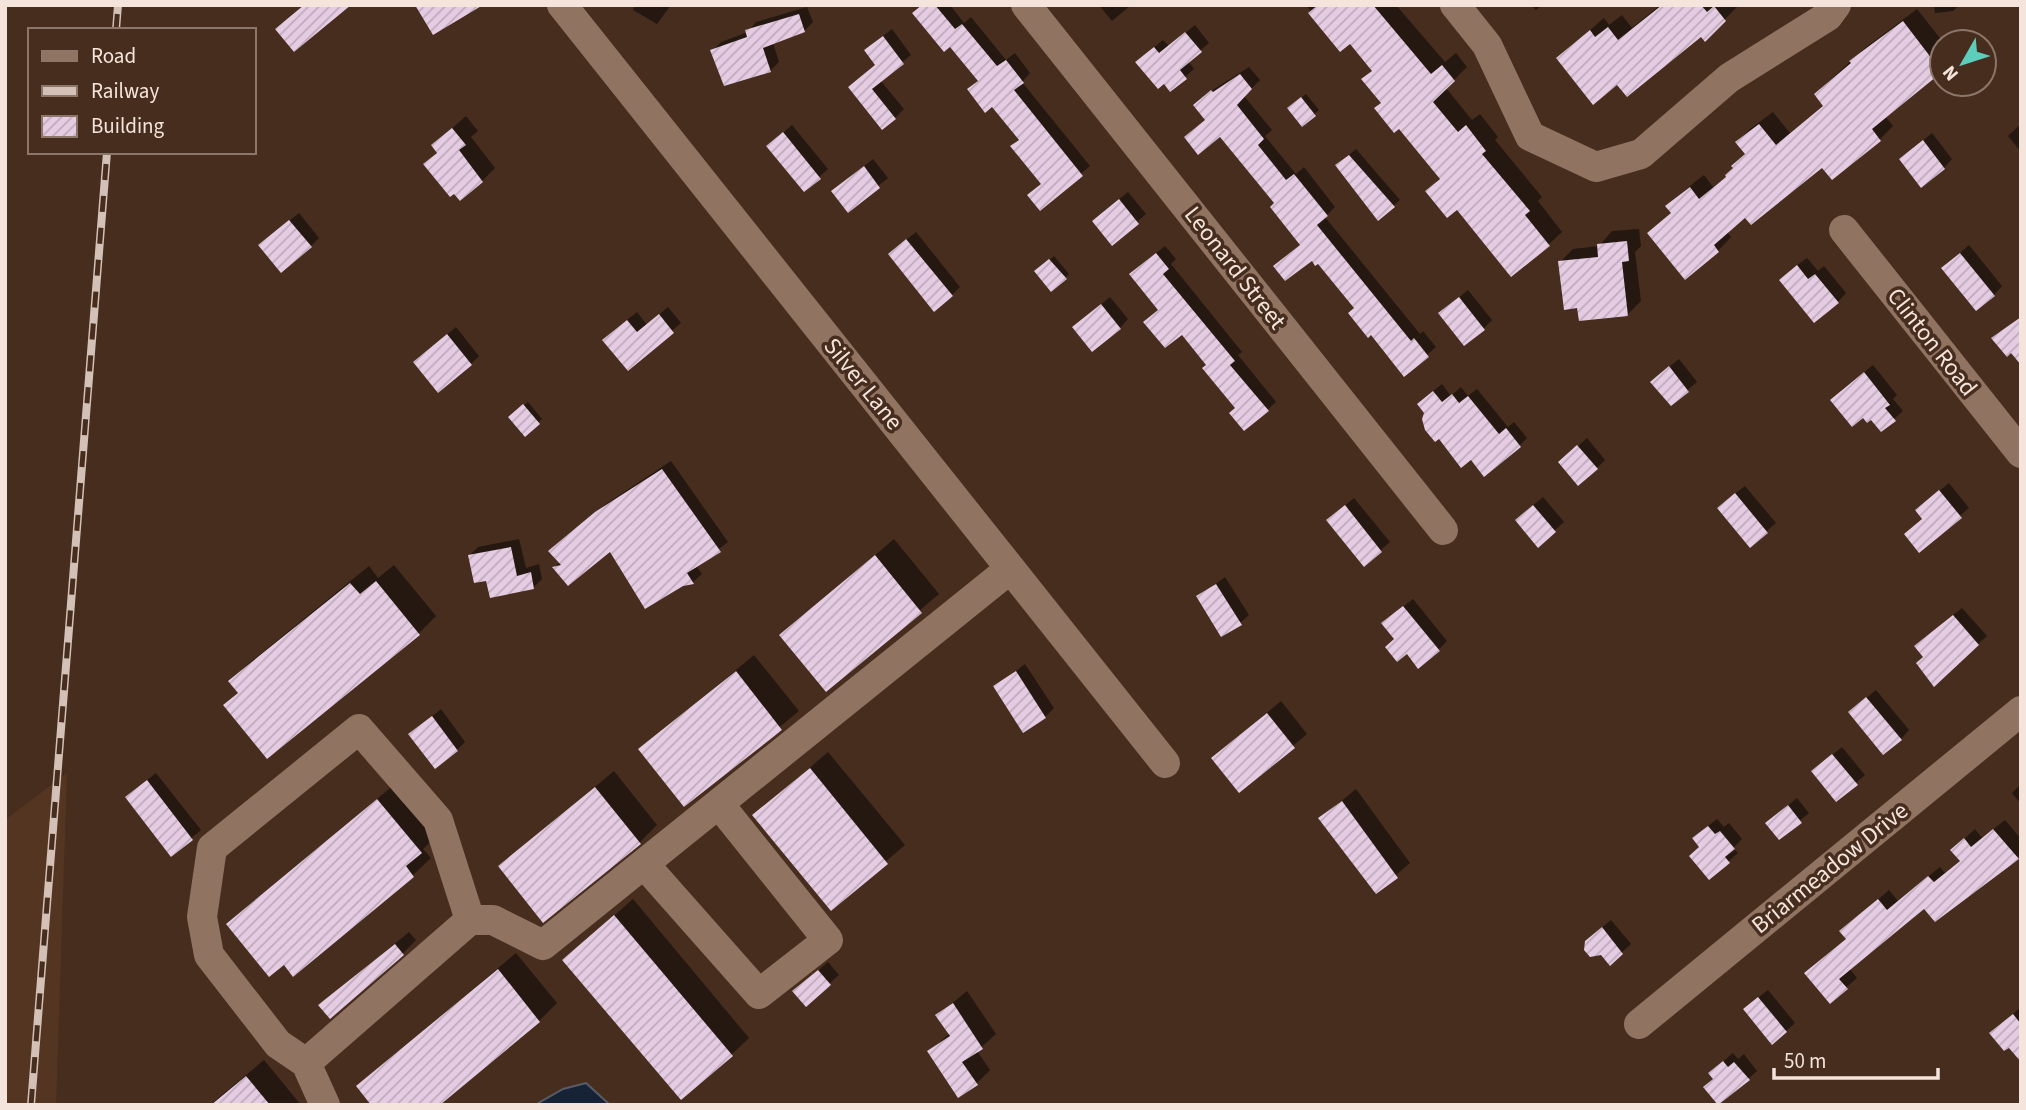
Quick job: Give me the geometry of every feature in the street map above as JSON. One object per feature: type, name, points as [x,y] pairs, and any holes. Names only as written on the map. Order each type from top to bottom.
[{"type":"street","name":"Silver Lane","points":[[562,5],[1165,763]]},
{"type":"street","name":"Leonard Street","points":[[1026,5],[1443,530]]},
{"type":"street","points":[[1455,5],[1487,46],[1530,136],[1596,167],[1641,154],[1728,78],[1828,16],[1836,5]]},
{"type":"street","name":"Clinton Road","points":[[1844,230],[2021,453]]},
{"type":"street","points":[[306,1063],[470,920],[493,920],[542,945],[1010,569]]},
{"type":"street","name":"Briarmeadow Drive","points":[[1639,1024],[2021,711]]},
{"type":"street","points":[[325,1105],[306,1063],[278,1044],[209,955],[202,917],[212,848],[359,729],[438,820],[470,920]]},
{"type":"street","points":[[644,864],[759,994],[828,940],[719,804]]},
{"type":"shaded area","points":[[67,773],[56,1105],[5,1105],[5,820]]},
{"type":"water","points":[[586,1083],[610,1105],[535,1105],[563,1089]]},
{"type":"building","points":[[304,5],[351,5],[294,52],[275,29]]},
{"type":"building","points":[[415,5],[483,5],[433,35]]},
{"type":"building","points":[[922,5],[935,5],[955,29],[962,24],[997,66],[1006,60],[1024,83],[1014,90],[1083,176],[1040,211],[1027,195],[1041,184],[1010,146],[1019,140],[992,107],[985,113],[967,89],[978,81],[950,47],[944,52],[912,13]]},
{"type":"building","points":[[1318,5],[1373,5],[1431,74],[1442,65],[1455,81],[1433,102],[1458,132],[1466,125],[1486,151],[1482,154],[1530,211],[1525,215],[1550,246],[1511,277],[1457,210],[1447,218],[1425,191],[1440,179],[1399,129],[1394,133],[1374,108],[1381,103],[1361,79],[1372,71],[1350,44],[1340,52],[1308,13]]},
{"type":"building","points":[[1662,5],[1701,5],[1707,12],[1714,6],[1726,21],[1705,42],[1701,37],[1627,97],[1617,85],[1593,105],[1556,58],[1590,30],[1595,37],[1608,27],[1618,40]]},
{"type":"building","points":[[799,14],[805,32],[763,48],[771,72],[724,86],[710,50],[747,37],[745,30]]},
{"type":"building","points":[[1903,21],[1928,54],[1928,83],[1872,129],[1881,141],[1832,180],[1822,168],[1751,225],[1745,218],[1714,245],[1719,252],[1685,280],[1647,233],[1671,213],[1665,206],[1690,187],[1699,199],[1726,177],[1733,168],[1731,166],[1745,154],[1735,142],[1759,124],[1776,145],[1823,106],[1814,94],[1851,63],[1849,61]]},
{"type":"building","points":[[1185,32],[1202,52],[1180,70],[1187,79],[1170,92],[1164,84],[1158,89],[1135,62],[1154,47],[1159,53]]},
{"type":"building","points":[[883,36],[904,64],[872,89],[896,119],[882,130],[848,87],[875,65],[864,50]]},
{"type":"building","points":[[1240,74],[1252,89],[1237,105],[1264,139],[1258,145],[1286,180],[1294,174],[1328,216],[1317,225],[1411,341],[1414,338],[1429,357],[1404,377],[1371,335],[1368,338],[1348,313],[1354,308],[1318,264],[1315,266],[1312,261],[1285,281],[1273,266],[1300,245],[1270,207],[1274,203],[1220,137],[1198,155],[1184,137],[1205,120],[1193,105],[1211,90],[1213,92]]},
{"type":"building","points":[[1301,97],[1316,116],[1302,127],[1287,108]]},
{"type":"building","points":[[452,128],[466,145],[459,150],[483,182],[460,201],[454,194],[450,197],[423,164],[437,153],[431,145]]},
{"type":"building","points":[[783,132],[821,179],[804,192],[766,146]]},
{"type":"building","points":[[1923,140],[1945,169],[1921,188],[1899,159]]},
{"type":"building","points":[[1349,155],[1395,207],[1378,221],[1335,165]]},
{"type":"building","points":[[864,166],[880,188],[848,213],[831,191]]},
{"type":"building","points":[[1119,199],[1139,224],[1112,246],[1092,221]]},
{"type":"building","points":[[289,220],[312,247],[281,273],[258,245]]},
{"type":"building","points":[[906,239],[953,296],[934,312],[888,254]]},
{"type":"building","points":[[1627,241],[1629,261],[1622,262],[1628,316],[1579,321],[1577,308],[1564,310],[1558,261],[1598,257],[1597,244]]},
{"type":"building","points":[[1156,253],[1169,269],[1163,274],[1235,361],[1230,365],[1269,411],[1244,431],[1229,413],[1235,408],[1202,368],[1206,365],[1182,335],[1165,348],[1143,322],[1158,310],[1129,274]]},
{"type":"building","points":[[1960,253],[1995,296],[1976,311],[1941,268]]},
{"type":"building","points":[[1049,259],[1067,279],[1051,292],[1034,271]]},
{"type":"building","points":[[1797,265],[1808,279],[1815,274],[1839,303],[1814,323],[1779,280]]},
{"type":"building","points":[[1459,297],[1485,330],[1464,346],[1438,313]]},
{"type":"building","points":[[1101,304],[1121,329],[1092,352],[1072,327]]},
{"type":"building","points":[[659,314],[674,333],[628,371],[602,340],[627,320],[637,332]]},
{"type":"building","points":[[2021,317],[2021,365],[2011,353],[2007,357],[1991,338]]},
{"type":"building","points":[[447,334],[472,365],[438,393],[413,362]]},
{"type":"building","points":[[1669,366],[1689,392],[1671,406],[1650,382]]},
{"type":"building","points":[[1864,372],[1890,405],[1885,408],[1896,421],[1881,432],[1871,420],[1867,423],[1863,418],[1852,427],[1830,400]]},
{"type":"building","points":[[1433,391],[1442,402],[1452,394],[1459,403],[1468,396],[1499,434],[1506,428],[1521,447],[1484,477],[1471,460],[1461,468],[1439,439],[1435,442],[1425,430],[1422,419],[1424,413],[1417,404]]},
{"type":"building","points":[[523,404],[540,424],[525,437],[508,417]]},
{"type":"building","points":[[1577,445],[1598,469],[1578,486],[1558,462]]},
{"type":"building","points":[[662,469],[721,552],[687,573],[694,584],[683,586],[645,609],[610,552],[568,586],[552,567],[561,565],[548,551],[595,512]]},
{"type":"building","points":[[1939,490],[1962,518],[1919,553],[1904,534],[1922,519],[1915,510]]},
{"type":"building","points":[[1735,493],[1768,533],[1750,548],[1717,508]]},
{"type":"building","points":[[1345,505],[1382,552],[1364,567],[1326,520]]},
{"type":"building","points":[[1533,505],[1556,532],[1538,548],[1515,520]]},
{"type":"building","points":[[511,547],[517,576],[531,572],[534,589],[490,598],[486,581],[474,583],[468,555]]},
{"type":"building","points":[[875,555],[922,613],[826,692],[779,635]]},
{"type":"building","points":[[376,581],[420,635],[267,759],[223,705],[238,693],[228,681],[350,583],[360,594]]},
{"type":"building","points":[[1216,584],[1242,625],[1221,637],[1196,596]]},
{"type":"building","points":[[1403,606],[1440,651],[1418,669],[1407,654],[1397,662],[1385,647],[1394,639],[1381,623]]},
{"type":"building","points":[[1953,615],[1979,645],[1934,687],[1916,663],[1923,657],[1914,646]]},
{"type":"building","points":[[736,671],[782,730],[684,807],[638,749]]},
{"type":"building","points":[[1016,671],[1046,718],[1023,733],[993,686]]},
{"type":"building","points":[[1866,697],[1902,740],[1883,755],[1848,712]]},
{"type":"building","points":[[1267,713],[1295,748],[1239,793],[1211,758]]},
{"type":"building","points":[[432,716],[458,751],[435,769],[408,734]]},
{"type":"building","points":[[1832,754],[1858,785],[1836,802],[1811,771]]},
{"type":"building","points":[[810,768],[888,864],[831,911],[752,815]]},
{"type":"building","points":[[147,780],[193,840],[171,857],[125,797]]},
{"type":"building","points":[[595,787],[641,844],[543,923],[498,866]]},
{"type":"building","points":[[377,799],[422,853],[406,866],[414,877],[293,977],[284,965],[269,977],[226,924]]},
{"type":"building","points":[[1342,801],[1398,878],[1376,894],[1318,818]]},
{"type":"building","points":[[1788,805],[1802,823],[1779,840],[1765,823]]},
{"type":"building","points":[[1708,826],[1715,834],[1720,831],[1735,849],[1725,857],[1730,863],[1709,880],[1689,856],[1699,847],[1692,838]]},
{"type":"building","points":[[1993,829],[2019,859],[1935,922],[1924,909],[1839,979],[1848,989],[1830,1004],[1804,973],[1846,939],[1839,931],[1878,899],[1887,910],[1928,876],[1934,882],[1960,861],[1950,850],[1964,838],[1971,847]]},
{"type":"building","points":[[614,915],[733,1056],[681,1100],[562,960]]},
{"type":"building","points":[[1602,927],[1623,954],[1610,966],[1601,955],[1590,957],[1584,950],[1585,941]]},
{"type":"building","points":[[395,944],[404,955],[330,1019],[318,1005]]},
{"type":"building","points":[[498,969],[540,1022],[440,1105],[371,1105],[356,1086]]},
{"type":"building","points":[[818,970],[831,985],[806,1007],[792,991]]},
{"type":"building","points":[[1758,997],[1787,1032],[1772,1045],[1743,1009]]},
{"type":"building","points":[[953,1003],[983,1049],[962,1062],[978,1085],[958,1098],[927,1051],[950,1036],[935,1015]]},
{"type":"building","points":[[2013,1014],[2021,1024],[2021,1062],[2009,1048],[2004,1051],[1989,1033]]},
{"type":"building","points":[[1723,1061],[1728,1067],[1734,1062],[1750,1080],[1718,1105],[1703,1087],[1713,1079],[1708,1073]]},
{"type":"building","points":[[246,1076],[270,1105],[211,1105]]},
{"type":"railway","points":[[116,28],[118,5]]},
{"type":"railway","points":[[31,1105],[107,154]]}]
